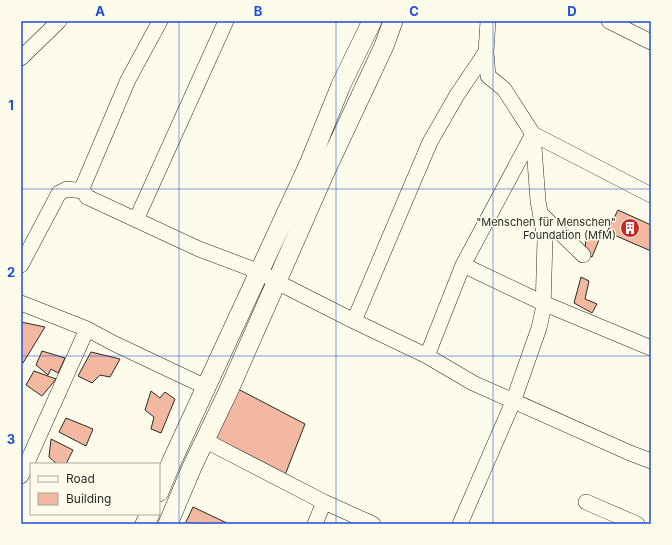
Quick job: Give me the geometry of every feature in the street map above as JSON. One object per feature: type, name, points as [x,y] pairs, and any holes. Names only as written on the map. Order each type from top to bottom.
[{"type":"main road","points":[[160,490],[309,164],[341,85],[372,21]]},
{"type":"main road","points":[[168,524],[204,440],[228,392],[337,145],[384,46],[393,21]]},
{"type":"street","points":[[21,58],[59,21]]},
{"type":"street","points":[[160,21],[128,80],[83,186],[83,191],[87,198],[199,249],[260,272],[354,321],[427,356],[473,383],[513,402],[651,461]]},
{"type":"street","points":[[136,220],[226,21]]},
{"type":"street","points":[[460,524],[513,402],[539,328],[543,310],[545,239],[540,213],[533,134],[504,89],[488,76],[486,52],[488,21]]},
{"type":"street","points":[[609,21],[651,42]]},
{"type":"street","points":[[354,321],[430,142],[486,52]]},
{"type":"street","points":[[533,134],[651,195]]},
{"type":"street","points":[[427,356],[463,265],[533,134]]},
{"type":"street","points":[[21,265],[59,193],[67,189],[83,191]]},
{"type":"street","points":[[540,213],[583,255]]},
{"type":"street","points":[[463,265],[543,303],[651,348]]},
{"type":"street","points":[[21,303],[87,329],[206,387]]},
{"type":"street","points":[[21,476],[30,460],[87,329]]},
{"type":"street","points":[[204,440],[324,502],[373,524]]},
{"type":"street","points":[[315,524],[324,502]]},
{"type":"street","points":[[586,502],[637,524]]},
{"type":"building","name":"\"Menschen für Menschen\" Foundation (MfM)","points":[[618,210],[651,225],[651,251],[607,232]]},
{"type":"building","points":[[587,234],[599,240],[592,257],[584,253]]},
{"type":"building","points":[[581,277],[589,281],[585,299],[597,304],[592,313],[574,303]]},
{"type":"building","points":[[21,322],[45,327],[23,363],[21,361]]},
{"type":"building","points":[[42,351],[65,358],[58,373],[51,369],[48,375],[36,365]]},
{"type":"building","points":[[91,352],[120,359],[110,377],[100,375],[92,383],[78,376]]},
{"type":"building","points":[[34,371],[56,379],[42,396],[26,385]]},
{"type":"building","points":[[238,389],[305,424],[285,475],[215,439]]},
{"type":"building","points":[[151,391],[160,398],[165,392],[175,399],[161,433],[151,429],[154,417],[145,410]]},
{"type":"building","points":[[66,418],[93,429],[86,446],[59,432]]},
{"type":"building","points":[[51,439],[73,450],[66,463],[56,463],[49,457]]},
{"type":"building","points":[[193,507],[229,524],[185,524]]},
{"type":"place","name":"\"Menschen für Menschen\" Foundation (MfM)","points":[[630,228]]}]
